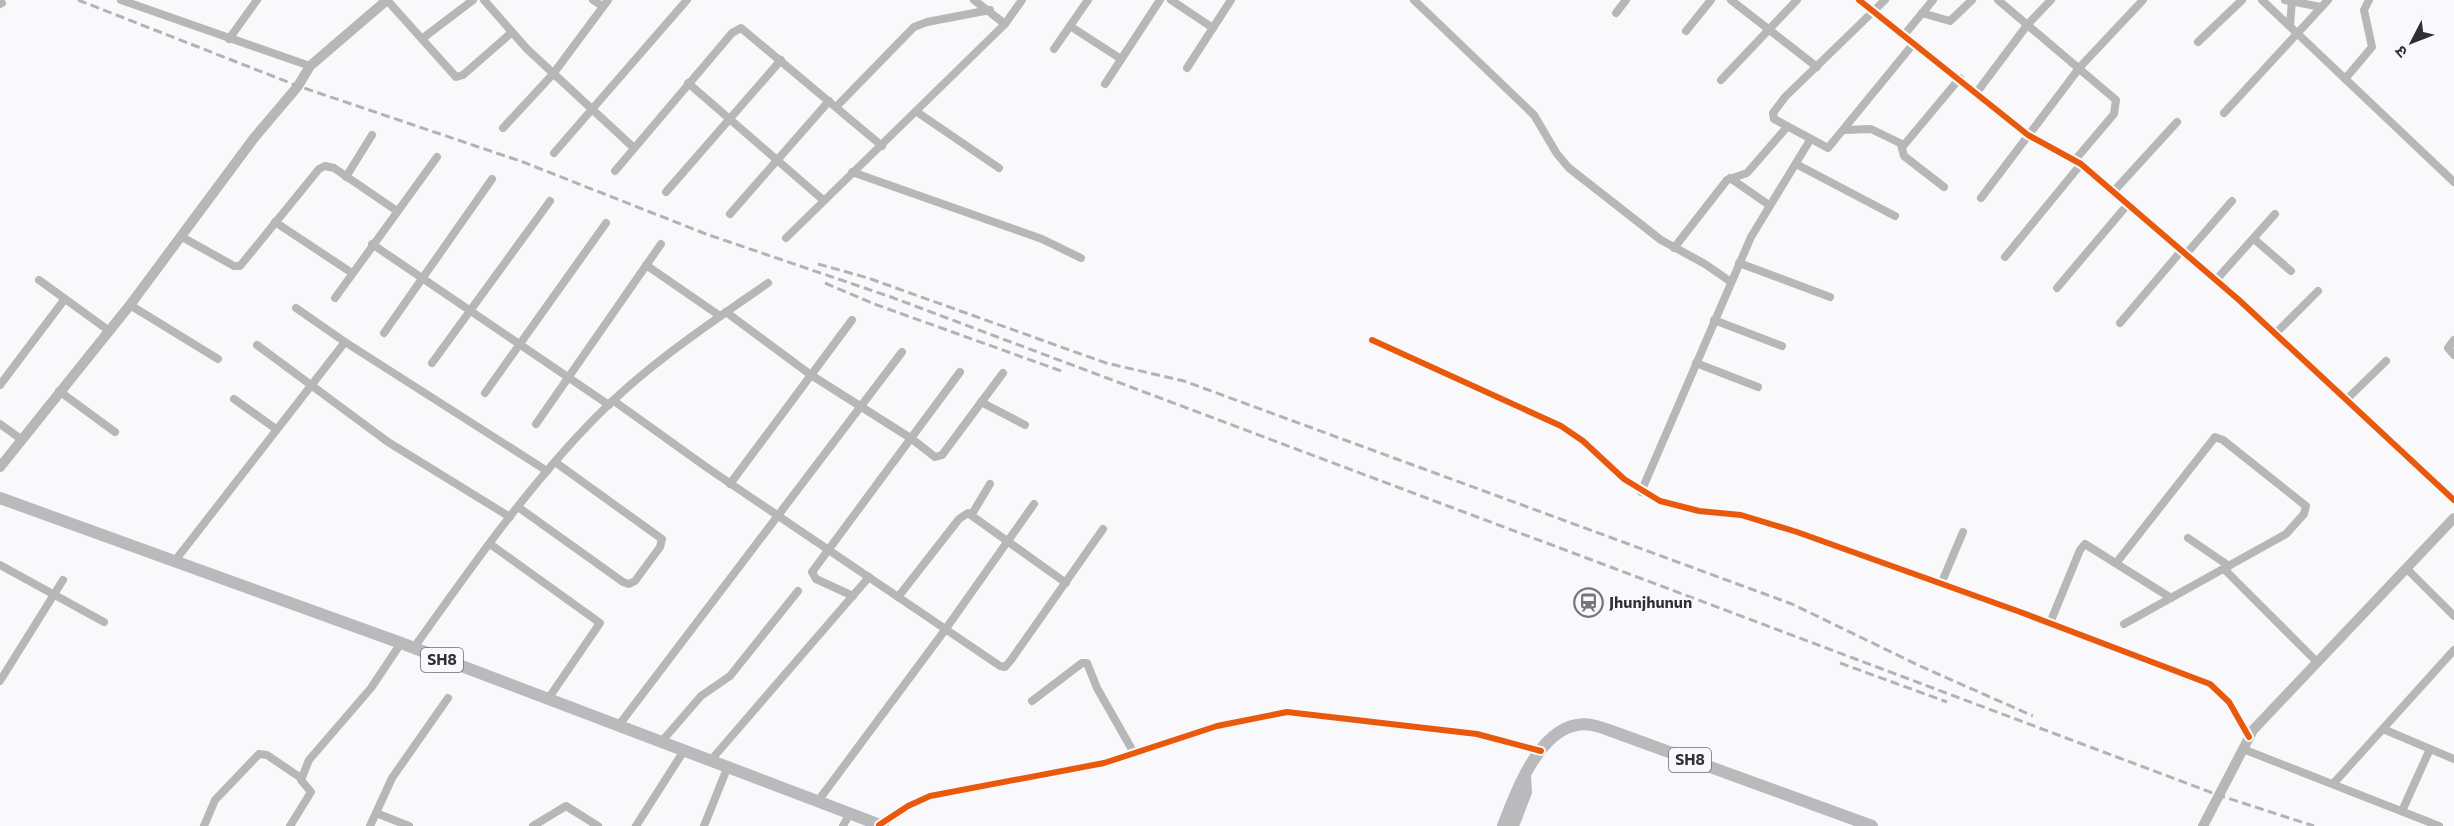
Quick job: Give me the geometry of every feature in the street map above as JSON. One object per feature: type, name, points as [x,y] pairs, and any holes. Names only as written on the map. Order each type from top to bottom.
[{"type":"main road","name":"SH8","points":[[0,498],[400,643],[881,825]]},
{"type":"main road","name":"SH8","points":[[1503,826],[1516,790],[1541,751],[1563,729],[1578,724],[1594,726],[1872,826]]},
{"type":"main road","name":"SH8","points":[[1513,826],[1526,792],[1525,776]]},
{"type":"street","points":[[121,0],[310,66]]},
{"type":"street","points":[[229,39],[257,0]]},
{"type":"street","points":[[0,467],[130,305],[254,138],[298,86],[310,66],[387,0],[423,38],[448,71],[459,77],[511,33]]},
{"type":"street","points":[[423,38],[473,0]]},
{"type":"street","points":[[484,0],[511,33],[634,148]]},
{"type":"street","points":[[503,128],[553,74],[605,3],[593,0]]},
{"type":"street","points":[[554,153],[687,0]]},
{"type":"street","points":[[974,0],[990,10],[1005,24]]},
{"type":"street","points":[[786,238],[822,199],[882,146],[1005,24],[1022,0]]},
{"type":"street","points":[[1054,49],[1088,0]]},
{"type":"street","points":[[1105,84],[1160,0]]},
{"type":"street","points":[[1171,0],[1213,28]]},
{"type":"street","points":[[1186,68],[1231,0]]},
{"type":"street","points":[[1414,0],[1534,115],[1561,160],[1674,248],[1705,264],[1731,282]]},
{"type":"street","points":[[1616,13],[1626,0]]},
{"type":"street","points":[[1686,31],[1711,0]]},
{"type":"street","points":[[1731,0],[1816,67]]},
{"type":"street","points":[[1721,80],[1797,0]]},
{"type":"street","points":[[1859,0],[1960,78],[2028,135],[2078,162],[2114,191],[2275,333],[2454,500]]},
{"type":"street","points":[[1885,0],[1785,97],[1773,113],[1774,120],[1828,148],[1914,43]]},
{"type":"street","points":[[1904,35],[1932,0]]},
{"type":"street","points":[[1922,13],[1950,21],[1972,0]]},
{"type":"street","points":[[1998,0],[2080,67],[2113,96],[2117,104],[2114,114],[2006,256]]},
{"type":"street","points":[[1977,92],[2028,24],[2051,0]]},
{"type":"street","points":[[1981,198],[2080,67],[2143,0]]},
{"type":"street","points":[[2198,42],[2242,0]]},
{"type":"street","points":[[2262,0],[2454,182]]},
{"type":"street","points":[[2224,113],[2293,29],[2328,0]]},
{"type":"street","points":[[2293,29],[2290,1],[2320,8]]},
{"type":"street","points":[[2345,80],[2372,47],[2364,10],[2366,1]]},
{"type":"street","points":[[730,214],[777,160],[914,27],[927,21],[990,10]]},
{"type":"street","points":[[1070,26],[1121,59]]},
{"type":"street","points":[[615,171],[732,33],[741,28],[882,146]]},
{"type":"street","points":[[666,192],[781,60]]},
{"type":"street","points":[[1844,130],[1871,129],[1901,145],[1907,144],[1960,78]]},
{"type":"street","points":[[688,83],[822,199]]},
{"type":"street","points":[[917,112],[999,168]]},
{"type":"street","points":[[2114,191],[2177,122]]},
{"type":"street","points":[[1674,248],[1730,178],[1747,173],[1787,127]]},
{"type":"street","points":[[346,177],[372,135]]},
{"type":"street","points":[[1641,492],[1739,263],[1769,205],[1810,140]]},
{"type":"street","points":[[1901,145],[1904,156],[1944,187]]},
{"type":"street","points":[[335,298],[437,157]]},
{"type":"street","points":[[1796,164],[1895,216]]},
{"type":"street","points":[[182,237],[234,266],[240,266],[322,166],[330,167],[397,211]]},
{"type":"street","points":[[852,172],[1042,239],[1081,258]]},
{"type":"street","points":[[1730,178],[1769,205]]},
{"type":"street","points":[[384,333],[492,179]]},
{"type":"street","points":[[432,363],[550,201]]},
{"type":"street","points":[[2120,322],[2232,201]]},
{"type":"street","points":[[2056,288],[2128,204]]},
{"type":"street","points":[[2216,280],[2275,214]]},
{"type":"street","points":[[275,222],[352,273]]},
{"type":"street","points":[[485,393],[606,223]]},
{"type":"street","points":[[2254,239],[2291,271]]},
{"type":"street","points":[[372,244],[518,346],[567,378],[612,403],[996,664],[1005,667],[1103,529]]},
{"type":"street","points":[[536,424],[661,244]]},
{"type":"street","points":[[1739,263],[1830,297]]},
{"type":"street","points":[[646,265],[912,439],[932,456],[939,457],[1003,373]]},
{"type":"street","points":[[39,280],[108,330]]},
{"type":"street","points":[[413,649],[510,517],[547,471],[612,403],[692,336],[768,283]]},
{"type":"street","points":[[2275,333],[2318,291]]},
{"type":"street","points":[[0,385],[64,300]]},
{"type":"street","points":[[130,305],[218,359]]},
{"type":"street","points":[[296,308],[345,342],[547,471]]},
{"type":"street","points":[[730,483],[852,320]]},
{"type":"street","points":[[1714,320],[1782,346]]},
{"type":"street","points":[[1372,340],[1561,426],[1583,441],[1612,469],[1641,492],[1680,507],[1757,520],[2050,623],[2210,684],[2229,702],[2249,737]]},
{"type":"street","points":[[2454,340],[2448,348],[2454,355]]},
{"type":"street","points":[[174,562],[345,342]]},
{"type":"street","points":[[256,345],[310,387],[388,442],[510,517]]},
{"type":"street","points":[[619,725],[902,352]]},
{"type":"street","points":[[2346,400],[2385,361]]},
{"type":"street","points":[[1696,363],[1758,387]]},
{"type":"street","points":[[853,596],[812,575],[960,372]]},
{"type":"street","points":[[59,391],[114,432]]},
{"type":"street","points":[[234,399],[276,429]]},
{"type":"street","points":[[981,402],[1024,425]]},
{"type":"street","points":[[0,424],[21,439]]},
{"type":"street","points":[[2117,562],[2215,437],[2231,446],[2306,506],[2304,514],[2291,530],[2124,624]]},
{"type":"street","points":[[518,507],[623,582],[629,584],[635,581],[660,547],[662,539],[555,462]]},
{"type":"street","points":[[972,514],[990,484]]},
{"type":"street","points":[[818,801],[945,630],[1034,504]]},
{"type":"street","points":[[898,597],[964,513],[972,514],[1066,582]]},
{"type":"street","points":[[2204,826],[2249,737],[2317,662],[2454,519]]},
{"type":"street","points":[[1941,584],[1963,532]]},
{"type":"street","points":[[2188,538],[2227,567],[2317,662]]},
{"type":"street","points":[[490,544],[600,623],[548,699]]},
{"type":"street","points":[[2050,623],[2083,545],[2090,545],[2172,598]]},
{"type":"street","points":[[0,565],[104,622]]},
{"type":"street","points":[[2406,568],[2454,616]]},
{"type":"street","points":[[711,760],[869,577]]},
{"type":"street","points":[[0,679],[63,580]]},
{"type":"street","points":[[662,741],[701,696],[730,676],[798,591]]},
{"type":"street","points":[[301,778],[309,760],[371,688],[400,643]]},
{"type":"street","points":[[2333,784],[2454,650]]},
{"type":"street","points":[[1032,701],[1082,663],[1087,663],[1097,688],[1134,753]]},
{"type":"street","points":[[370,826],[392,778],[448,698]]},
{"type":"street","points":[[881,825],[908,806],[930,796],[1076,769],[1217,726],[1287,712],[1477,734],[1541,751]]},
{"type":"street","points":[[2383,729],[2454,759]]},
{"type":"street","points":[[636,826],[685,749]]},
{"type":"street","points":[[2243,749],[2439,826]]},
{"type":"street","points":[[2402,812],[2430,749]]},
{"type":"street","points":[[204,826],[215,800],[259,754],[267,755],[301,778],[301,782],[310,789],[311,792],[290,826]]},
{"type":"street","points":[[704,826],[728,766]]},
{"type":"street","points":[[533,826],[566,806],[598,826]]},
{"type":"street","points":[[376,813],[409,826]]},
{"type":"street","points":[[843,826],[850,813]]},
{"type":"railway","points":[[78,0],[298,86],[523,162],[706,234],[891,297],[2218,795],[2314,826]]},
{"type":"railway","points":[[818,264],[868,278],[1106,363],[1184,381],[1792,604],[1920,666],[2033,716]]},
{"type":"railway","points":[[825,283],[877,305],[1064,372]]},
{"type":"railway","points":[[1840,663],[1947,702]]},
{"type":"cycle path","points":[[1859,0],[2028,135],[2081,164],[2239,300],[2454,500]]},
{"type":"cycle path","points":[[1372,340],[1561,426],[1583,441],[1624,479],[1660,501],[1699,511],[1741,515],[1797,532],[2023,613],[2210,684],[2229,702],[2249,737]]},
{"type":"cycle path","points":[[879,825],[908,806],[930,796],[1104,763],[1217,726],[1287,712],[1477,734],[1541,751]]},
{"type":"place","name":"Jhunjhunun","points":[[1588,602]]}]
